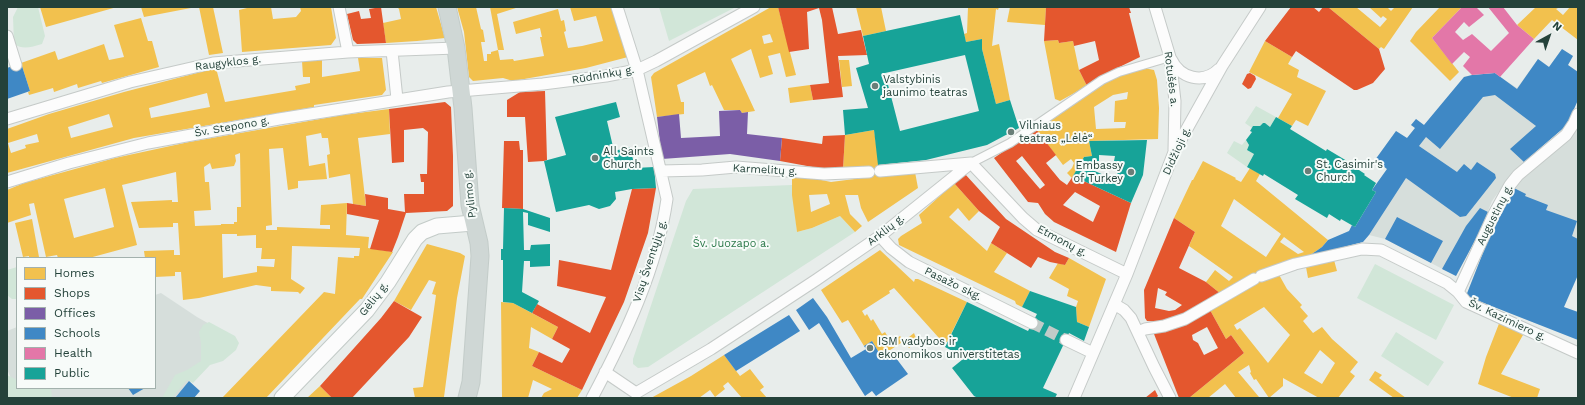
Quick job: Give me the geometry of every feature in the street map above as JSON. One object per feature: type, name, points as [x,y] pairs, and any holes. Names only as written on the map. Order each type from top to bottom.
[{"type":"main road","name":"Pylimo g.","points":[[447,7],[456,48],[470,205],[479,242],[480,256],[472,390],[467,398]]},
{"type":"main road","name":"Gėlių g.","points":[[282,398],[367,310],[422,232],[437,226],[474,223]]},
{"type":"street","points":[[339,7],[348,52]]},
{"type":"street","name":"Visų Šventųjų g.","points":[[592,398],[630,320],[647,276],[658,241],[667,198],[637,70],[618,7]]},
{"type":"street","name":"Rūdninkų g.","points":[[461,91],[543,84],[606,76],[637,70],[754,7]]},
{"type":"street","name":"Rotušės a.","points":[[1155,7],[1170,56],[1175,100],[1174,152]]},
{"type":"street","name":"Didžioji g.","points":[[1074,398],[1127,274],[1174,152],[1222,66],[1260,7]]},
{"type":"street","points":[[7,36],[16,65]]},
{"type":"street","name":"Raugyklos g.","points":[[7,119],[130,82],[191,67],[233,61],[348,52],[456,48]]},
{"type":"street","points":[[392,51],[397,99]]},
{"type":"street","points":[[1170,56],[1177,70],[1191,77],[1206,77],[1213,74],[1222,66]]},
{"type":"street","name":"Arklių g.","points":[[605,372],[635,396],[777,307],[880,236],[971,163],[1010,143],[1102,80],[1119,72],[1170,56]]},
{"type":"street","name":"Šv. Stepono g.","points":[[7,182],[69,163],[148,143],[397,99],[461,91]]},
{"type":"street","name":"Augustinų g.","points":[[1458,292],[1494,214],[1510,185],[1518,175],[1566,135],[1578,114]]},
{"type":"street","name":"Karmelitų g.","points":[[661,171],[736,167],[824,174],[971,163]]},
{"type":"street","name":"Etmonų g.","points":[[971,163],[1023,218],[1037,230],[1127,274]]},
{"type":"street","name":"Pasažo skg.","points":[[880,236],[891,248],[909,262],[1032,323]]},
{"type":"street","name":"Šv. Kazimiero g.","points":[[1138,332],[1185,319],[1257,277],[1295,264],[1362,249],[1371,249],[1381,250],[1394,255],[1448,283],[1466,302],[1578,352]]},
{"type":"street","points":[[1114,304],[1124,310],[1131,318],[1170,398]]},
{"type":"street","points":[[1066,340],[1093,353]]},
{"type":"shaded area","points":[[1562,49],[1573,56],[1568,65],[1578,72],[1524,162],[1513,172],[1492,201],[1479,233],[1456,276],[1385,239],[1369,235],[1355,227],[1376,192],[1372,190],[1387,169],[1375,160],[1396,131],[1407,138],[1415,128],[1411,125],[1416,119],[1424,125],[1464,77],[1472,75],[1500,77],[1517,88],[1538,59],[1549,67]]},
{"type":"shaded area","points":[[1578,128],[1578,239],[1568,257],[1540,325],[1466,296],[1499,212],[1512,187],[1568,139]]},
{"type":"shaded area","points":[[161,293],[197,317],[229,335],[175,398],[19,398],[7,369],[7,331],[16,327],[16,389],[156,389],[156,295]]},
{"type":"green space","points":[[18,7],[38,7],[45,36],[42,44],[31,47],[21,47],[14,44],[13,17]]},
{"type":"green space","points":[[659,7],[736,7],[669,41]]},
{"type":"green space","points":[[1256,106],[1276,117],[1270,127],[1263,123],[1260,126],[1252,128],[1245,123]]},
{"type":"green space","points":[[1246,140],[1249,145],[1247,150],[1254,154],[1247,167],[1227,153],[1234,141],[1242,145]]},
{"type":"green space","name":"Šv. Juozapo a.","points":[[792,185],[797,232],[812,228],[840,216],[855,232],[648,367],[638,368],[633,364],[633,359],[686,201],[693,189]]},
{"type":"green space","points":[[1375,264],[1454,305],[1436,340],[1357,298]]},
{"type":"green space","points":[[16,267],[16,299],[12,299],[7,295],[7,270]]},
{"type":"green space","points":[[209,322],[235,336],[239,343],[236,350],[223,361],[210,365],[193,383],[187,380],[172,398],[162,398],[175,375],[187,370],[201,361],[201,343],[199,332],[203,325]]},
{"type":"green space","points":[[1396,332],[1444,362],[1428,386],[1381,356]]},
{"type":"green space","points":[[7,375],[16,380],[16,389],[51,389],[52,398],[7,398]]},
{"type":"building: Homes","points":[[40,7],[117,7],[46,27]]},
{"type":"building: Homes","points":[[141,7],[190,7],[191,8],[144,17]]},
{"type":"building: Homes","points":[[199,7],[213,7],[223,53],[209,55]]},
{"type":"building: Homes","points":[[251,7],[271,7],[273,19],[296,17],[301,11],[300,7],[331,7],[336,38],[331,45],[242,52],[239,10]]},
{"type":"building: Homes","points":[[397,7],[436,7],[445,38],[386,43],[383,23],[401,19],[399,9]]},
{"type":"building: Homes","points":[[457,7],[476,7],[485,42],[481,42],[484,61],[487,61],[487,54],[491,54],[491,52],[498,50],[500,60],[513,59],[514,61],[544,56],[540,37],[542,37],[540,28],[516,34],[513,22],[558,9],[561,21],[564,20],[566,31],[564,32],[568,48],[603,41],[596,16],[574,21],[570,7],[612,7],[628,57],[586,68],[513,81],[503,78],[473,81],[469,77],[464,32]]},
{"type":"building: Homes","points":[[490,7],[519,7],[497,14],[504,50],[498,50]]},
{"type":"building: Homes","points":[[771,7],[778,7],[796,75],[786,77],[780,53],[768,56],[773,74],[760,78],[751,49],[731,59],[755,111],[742,113],[740,110],[724,110],[712,85],[710,86],[705,72],[677,85],[681,102],[684,102],[684,114],[657,117],[651,77],[654,73]],"holes":[[[770,34],[773,42],[764,44],[762,36]]]},
{"type":"building: Homes","points":[[856,7],[881,7],[886,31],[863,36]]},
{"type":"building: Homes","points":[[968,7],[999,7],[998,10],[996,9],[992,46],[999,44],[1010,100],[996,104],[982,49],[982,39],[966,42],[964,34],[967,33]]},
{"type":"building: Homes","points":[[1010,7],[1046,7],[1045,25],[1007,22]]},
{"type":"building: Homes","points":[[1328,7],[1356,7],[1380,27],[1387,19],[1383,16],[1381,18],[1369,7],[1387,7],[1391,11],[1395,7],[1413,7],[1384,49],[1381,47],[1379,49]]},
{"type":"building: Homes","points":[[1440,7],[1462,7],[1432,38],[1459,72],[1450,81],[1410,41],[1416,32]]},
{"type":"building: Homes","points":[[1536,7],[1560,7],[1556,9],[1563,15],[1570,7],[1578,7],[1578,40],[1552,20],[1534,39],[1517,25]]},
{"type":"building: Homes","points":[[141,18],[148,41],[152,41],[159,67],[102,83],[101,81],[78,88],[77,84],[54,92],[53,88],[29,95],[28,92],[30,91],[21,63],[55,51],[58,60],[104,44],[109,60],[124,57],[114,25]]},
{"type":"building: Homes","points":[[1058,40],[1059,43],[1073,41],[1079,70],[1087,86],[1060,101],[1055,99],[1044,41]]},
{"type":"building: Homes","points":[[1265,41],[1292,57],[1288,64],[1299,70],[1297,77],[1326,91],[1308,126],[1296,120],[1292,126],[1278,118],[1292,94],[1249,72]]},
{"type":"building: Homes","points":[[358,58],[382,58],[386,90],[382,95],[314,105],[314,107],[134,138],[7,173],[7,129],[49,114],[124,92],[216,68],[225,102],[296,90],[295,86],[310,83],[310,77],[303,77],[302,61],[322,60],[322,77],[360,71]],"holes":[[[207,93],[210,107],[151,118],[149,108]],[[109,114],[113,127],[71,138],[68,127]],[[37,134],[39,142],[25,145],[26,148],[11,153],[8,143]]]},
{"type":"building: Homes","points":[[839,60],[849,60],[852,86],[842,87]]},
{"type":"building: Homes","points":[[1144,68],[1154,70],[1157,80],[1159,108],[1158,139],[1089,141],[1092,156],[1084,157],[1072,178],[1067,173],[1072,168],[1074,163],[1071,159],[1063,165],[1036,129],[1101,83],[1117,76]],"holes":[[[1128,92],[1127,99],[1115,101],[1114,122],[1126,122],[1125,128],[1096,129],[1094,107],[1113,95]]]},
{"type":"building: Homes","points":[[810,85],[813,100],[790,103],[788,88]]},
{"type":"building: Homes","points":[[389,109],[390,134],[358,138],[366,206],[353,204],[350,174],[329,178],[327,155],[330,154],[328,138],[322,138],[321,133],[306,136],[309,166],[325,163],[327,179],[298,181],[298,188],[288,190],[283,148],[269,149],[272,225],[266,226],[266,230],[277,230],[277,227],[330,229],[330,225],[320,225],[321,205],[347,203],[346,235],[369,237],[368,248],[393,252],[362,299],[360,299],[266,398],[222,398],[324,292],[335,294],[338,257],[354,258],[354,256],[359,256],[360,248],[292,246],[291,279],[305,288],[300,294],[298,292],[271,291],[271,287],[256,285],[199,298],[183,300],[181,272],[175,272],[175,276],[156,277],[156,257],[145,257],[144,251],[174,250],[174,255],[180,255],[178,223],[173,223],[173,227],[139,228],[131,202],[172,200],[172,202],[178,202],[176,172],[122,185],[137,245],[93,257],[58,257],[57,255],[46,257],[34,203],[29,204],[31,215],[7,223],[7,190],[24,183],[115,158],[189,142],[343,115]],"holes":[[[240,153],[241,207],[237,207],[237,222],[234,222],[234,224],[195,226],[194,211],[211,210],[209,182],[205,182],[204,167],[210,163],[212,169],[234,166],[236,161],[235,155]],[[105,188],[114,227],[74,238],[64,199]],[[222,234],[237,234],[237,236],[256,235],[256,248],[262,248],[261,259],[275,259],[274,267],[257,266],[257,272],[223,278]]]},
{"type":"building: Homes","points":[[874,130],[880,171],[915,172],[918,188],[868,222],[861,208],[858,195],[845,195],[850,214],[862,226],[855,232],[840,216],[812,228],[797,232],[792,195],[792,174],[831,182],[870,177],[868,166],[843,169],[845,135]],"holes":[[[827,194],[830,204],[811,212],[809,195]]]},
{"type":"building: Homes","points":[[1203,161],[1241,182],[1250,168],[1260,174],[1256,181],[1328,240],[1322,247],[1309,256],[1279,264],[1257,273],[1278,273],[1287,289],[1302,305],[1300,307],[1308,316],[1303,321],[1313,333],[1322,327],[1332,339],[1358,362],[1350,372],[1355,376],[1338,398],[1319,398],[1283,378],[1283,386],[1269,398],[1256,379],[1254,380],[1250,373],[1249,365],[1238,372],[1259,397],[1258,398],[1236,398],[1225,384],[1208,398],[1189,398],[1244,353],[1231,335],[1226,339],[1210,310],[1221,294],[1206,282],[1215,270],[1229,281],[1233,277],[1189,246],[1195,232],[1174,218]],"holes":[[[1234,199],[1281,234],[1266,257],[1221,226]],[[1284,237],[1304,252],[1298,254],[1280,242]],[[1264,307],[1290,335],[1268,363],[1240,328],[1237,330],[1234,325]],[[1320,350],[1335,363],[1322,384],[1304,373]]]},
{"type":"building: Homes","points":[[954,183],[979,211],[969,221],[958,208],[949,217],[987,251],[991,243],[1007,253],[994,272],[1030,291],[1022,307],[1016,304],[1015,301],[899,245],[898,239],[901,236],[922,223],[919,215]]},
{"type":"building: Homes","points":[[32,219],[39,257],[23,257],[15,223]]},
{"type":"building: Homes","points":[[427,244],[460,253],[465,256],[457,298],[444,397],[415,398],[413,388],[423,387],[436,295],[432,294],[436,282],[429,280],[411,310],[394,301]]},
{"type":"building: Homes","points":[[880,250],[914,282],[915,279],[918,279],[967,302],[947,342],[939,338],[894,288],[889,291],[890,293],[862,311],[865,316],[867,314],[871,321],[873,319],[882,334],[885,332],[891,342],[900,336],[904,341],[881,356],[872,341],[864,346],[848,320],[842,323],[821,290]]},
{"type":"building: Homes","points":[[1069,258],[1106,279],[1089,327],[1077,322],[1076,307],[1078,301],[1067,296],[1069,289],[1049,278],[1058,263],[1065,265]]},
{"type":"building: Homes","points":[[1334,260],[1337,271],[1308,278],[1306,267]]},
{"type":"building: Homes","points":[[501,302],[513,303],[558,327],[552,339],[531,327],[529,348],[539,352],[532,366],[582,390],[577,398],[541,398],[544,393],[552,389],[533,380],[528,398],[502,398]]},
{"type":"building: Homes","points":[[1500,321],[1523,335],[1501,374],[1540,389],[1537,398],[1514,398],[1478,384],[1486,357]]},
{"type":"building: Homes","points":[[914,333],[917,341],[909,348],[904,341]]},
{"type":"building: Homes","points":[[724,355],[740,376],[750,369],[764,387],[760,390],[767,398],[742,398],[728,382],[723,386],[725,389],[715,397],[710,390],[699,398],[651,398],[691,376]]},
{"type":"building: Homes","points":[[1375,371],[1382,375],[1379,378],[1406,398],[1394,398],[1369,380]]},
{"type":"building: Homes","points":[[320,386],[332,398],[307,398]]},
{"type":"building: Shops","points":[[381,7],[386,43],[357,44],[353,40],[347,14],[359,11],[361,19],[371,18],[369,9]]},
{"type":"building: Shops","points":[[778,7],[832,7],[838,34],[861,30],[867,55],[838,56],[843,97],[813,100],[810,85],[829,83],[822,20],[819,8],[807,12],[809,49],[789,52]]},
{"type":"building: Shops","points":[[1046,7],[1129,7],[1131,13],[1129,13],[1140,57],[1107,73],[1087,86],[1079,70],[1099,60],[1095,41],[1074,46],[1073,41],[1059,43],[1058,40],[1044,41]]},
{"type":"building: Shops","points":[[1291,7],[1313,7],[1319,12],[1323,7],[1328,7],[1379,49],[1385,69],[1373,83],[1354,90],[1296,51],[1292,57],[1265,41]]},
{"type":"building: Shops","points":[[1250,73],[1255,76],[1256,79],[1251,88],[1248,89],[1242,84],[1247,74]]},
{"type":"building: Shops","points":[[545,91],[547,160],[528,162],[525,117],[507,117],[507,100],[520,92]]},
{"type":"building: Shops","points":[[445,102],[451,107],[453,206],[447,211],[406,213],[392,252],[370,249],[379,220],[347,214],[347,203],[366,206],[365,194],[388,198],[388,209],[405,212],[404,194],[424,194],[424,182],[421,182],[420,174],[427,174],[428,132],[423,128],[404,130],[404,162],[392,163],[389,109]]},
{"type":"building: Shops","points":[[1036,129],[1056,155],[1046,163],[1060,180],[1067,185],[1073,176],[1131,203],[1116,252],[1054,222],[1045,214],[1038,203],[1028,202],[994,158]],"holes":[[[1022,156],[1045,185],[1040,189],[1016,161]],[[1075,192],[1100,206],[1093,222],[1063,205]]]},
{"type":"building: Shops","points":[[845,135],[843,169],[818,168],[780,161],[782,138],[822,144],[823,136]]},
{"type":"building: Shops","points":[[504,141],[519,141],[520,150],[523,150],[523,209],[502,208]]},
{"type":"building: Shops","points":[[965,174],[1006,219],[1055,252],[1069,258],[1065,265],[1050,262],[1038,257],[1031,268],[991,243],[1000,227],[979,211],[954,183]]},
{"type":"building: Shops","points":[[656,188],[648,233],[624,302],[582,390],[532,366],[539,352],[562,363],[570,349],[552,339],[558,327],[532,313],[537,304],[590,333],[606,297],[557,286],[559,260],[611,270],[632,189]]},
{"type":"building: Shops","points":[[1174,218],[1195,232],[1179,268],[1206,282],[1221,294],[1194,312],[1161,322],[1147,321],[1145,318],[1144,290]],"holes":[[[1158,288],[1167,292],[1165,295],[1182,305],[1175,310],[1169,311],[1155,308]]]},
{"type":"building: Shops","points":[[394,301],[422,317],[409,337],[352,398],[332,398],[320,386],[381,318]]},
{"type":"building: Shops","points":[[1210,310],[1226,339],[1231,335],[1244,353],[1189,398],[1179,398],[1154,334]],"holes":[[[1207,327],[1218,348],[1204,355],[1198,343],[1193,340],[1192,335]]]},
{"type":"building: Shops","points":[[1155,390],[1158,396],[1156,398],[1145,398]]},
{"type":"building: Offices","points":[[740,110],[742,113],[748,112],[747,134],[782,138],[780,161],[730,154],[662,159],[657,117],[679,114],[681,138],[720,136],[719,111]]},
{"type":"building: Schools","points":[[1562,49],[1573,56],[1568,65],[1578,72],[1578,100],[1567,125],[1524,162],[1510,149],[1536,126],[1495,95],[1483,97],[1440,149],[1426,137],[1419,146],[1457,172],[1464,164],[1471,170],[1477,162],[1495,174],[1496,178],[1466,216],[1460,217],[1406,178],[1363,242],[1309,256],[1322,247],[1328,240],[1349,231],[1352,225],[1355,227],[1376,192],[1372,190],[1387,169],[1375,160],[1396,131],[1407,138],[1415,128],[1411,125],[1416,119],[1424,125],[1464,77],[1495,73],[1517,89],[1538,59],[1549,67]]},
{"type":"building: Schools","points":[[21,63],[30,91],[7,99],[7,68]]},
{"type":"building: Schools","points":[[1512,187],[1526,194],[1525,196],[1548,205],[1546,210],[1577,221],[1572,236],[1578,239],[1578,275],[1564,307],[1578,312],[1578,340],[1466,296],[1499,212]]},
{"type":"building: Schools","points":[[1480,208],[1488,212],[1479,233],[1456,276],[1442,269],[1466,226]]},
{"type":"building: Schools","points":[[1397,217],[1443,241],[1431,263],[1385,239]]},
{"type":"building: Schools","name":"ISM vadybos ir ekonomikos universtitetas","points":[[813,298],[827,317],[851,358],[866,349],[864,346],[872,341],[881,356],[890,350],[908,374],[876,396],[872,391],[865,396],[819,323],[809,330],[796,310]]},
{"type":"building: Schools","points":[[789,315],[800,331],[736,371],[724,355]]},
{"type":"building: Schools","points":[[189,381],[200,391],[194,398],[175,398]]},
{"type":"building: Schools","points":[[129,389],[143,389],[133,395]]},
{"type":"building: Health","points":[[1462,7],[1476,7],[1484,15],[1469,27],[1464,22],[1455,32],[1463,40],[1472,34],[1491,51],[1509,33],[1488,7],[1503,7],[1517,25],[1534,39],[1500,77],[1495,73],[1472,75],[1463,66],[1470,57],[1464,52],[1452,64],[1432,38]]},
{"type":"building: Public","name":"Valstybinis jaunimo teatras","points":[[960,15],[966,42],[982,39],[982,49],[996,104],[1010,100],[1019,128],[987,145],[926,160],[878,165],[874,130],[845,135],[843,110],[868,108],[856,68],[869,64],[863,36]],"holes":[[[965,55],[979,111],[900,131],[885,73]]]},
{"type":"building: Public","name":"All Saints Church","points":[[616,102],[620,117],[607,121],[614,151],[630,147],[635,168],[654,167],[656,188],[632,189],[615,192],[616,199],[610,206],[599,209],[589,205],[556,212],[544,161],[566,155],[555,117]]},
{"type":"building: Public","name":"St. Casimir's Church","points":[[1276,117],[1292,126],[1290,129],[1326,151],[1327,149],[1357,167],[1356,168],[1365,174],[1364,175],[1376,183],[1372,190],[1376,192],[1355,227],[1341,219],[1340,221],[1329,214],[1327,218],[1295,199],[1298,195],[1264,174],[1263,176],[1247,167],[1254,154],[1247,150],[1249,145],[1246,140],[1252,132],[1250,131],[1253,126],[1260,126],[1263,123],[1270,127]]},
{"type":"building: Public","name":"Embassy of Turkey","points":[[1147,140],[1143,175],[1131,203],[1073,176],[1084,157],[1092,156],[1089,141]],"holes":[[[1099,155],[1115,156],[1113,166],[1120,167],[1115,180],[1088,168],[1088,166],[1094,165],[1097,161],[1099,161]]]},
{"type":"building: Public","points":[[504,208],[523,209],[550,218],[550,232],[528,225],[528,213],[523,212],[524,250],[530,250],[531,245],[550,244],[550,266],[530,267],[530,261],[524,261],[522,292],[539,301],[532,313],[513,303],[503,302],[503,260],[501,260],[501,249],[503,249]]},
{"type":"building: Public","points":[[1030,291],[1076,307],[1077,322],[1089,327],[1084,341],[1069,333],[1043,388],[1057,394],[1055,398],[978,398],[974,396],[952,368],[968,355],[957,350],[956,353],[945,347],[967,302],[1028,331],[1037,314],[1022,307]]},
{"type":"tunnel","points":[[1032,323],[1066,340]]},
{"type":"place","name":"Valstybinis jaunimo teatras","points":[[875,86]]},
{"type":"place","name":"Vilniaus teatras „Lėlė“","points":[[1011,132]]},
{"type":"place","name":"All Saints Church","points":[[595,158]]},
{"type":"place","name":"St. Casimir's Church","points":[[1308,171]]},
{"type":"place","name":"Embassy of Turkey","points":[[1131,172]]},
{"type":"place","name":"ISM vadybos ir ekonomikos universtitetas","points":[[870,348]]}]
